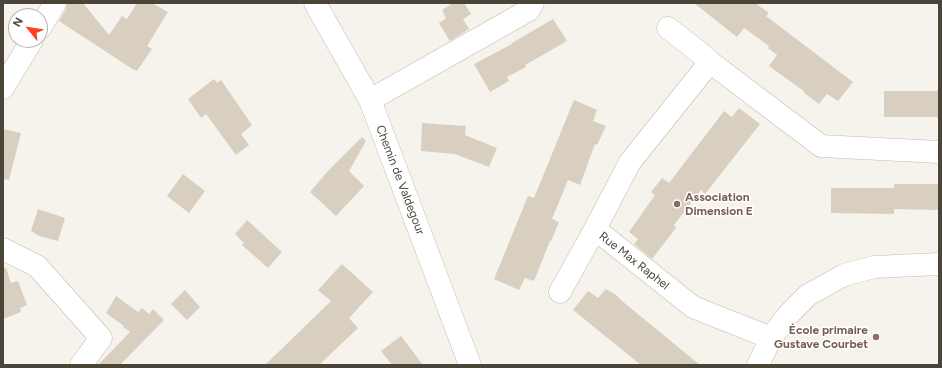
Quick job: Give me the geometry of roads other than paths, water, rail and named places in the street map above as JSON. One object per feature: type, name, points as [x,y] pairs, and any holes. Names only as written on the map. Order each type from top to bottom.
[{"type":"street","points":[[48,15],[55,3]]},
{"type":"street","name":"Chemin de Valdegour","points":[[315,3],[370,100],[470,365]]},
{"type":"street","points":[[370,100],[529,10],[533,3]]},
{"type":"street","points":[[668,28],[710,62],[821,146],[939,152]]},
{"type":"street","points":[[3,88],[27,48]]},
{"type":"street","name":"Rue Max Raphel","points":[[710,62],[630,162],[595,230],[693,307],[771,338]]},
{"type":"street","points":[[560,292],[595,230]]},
{"type":"street","points":[[3,249],[37,266],[101,338],[81,365]]},
{"type":"street","points":[[758,365],[771,338],[788,315],[808,295],[844,275],[874,267],[939,264]]},
{"type":"place","name":"Association Dimension E","points":[[677,204]]},
{"type":"place","name":"École primaire Gustave Courbet","points":[[876,337]]}]
